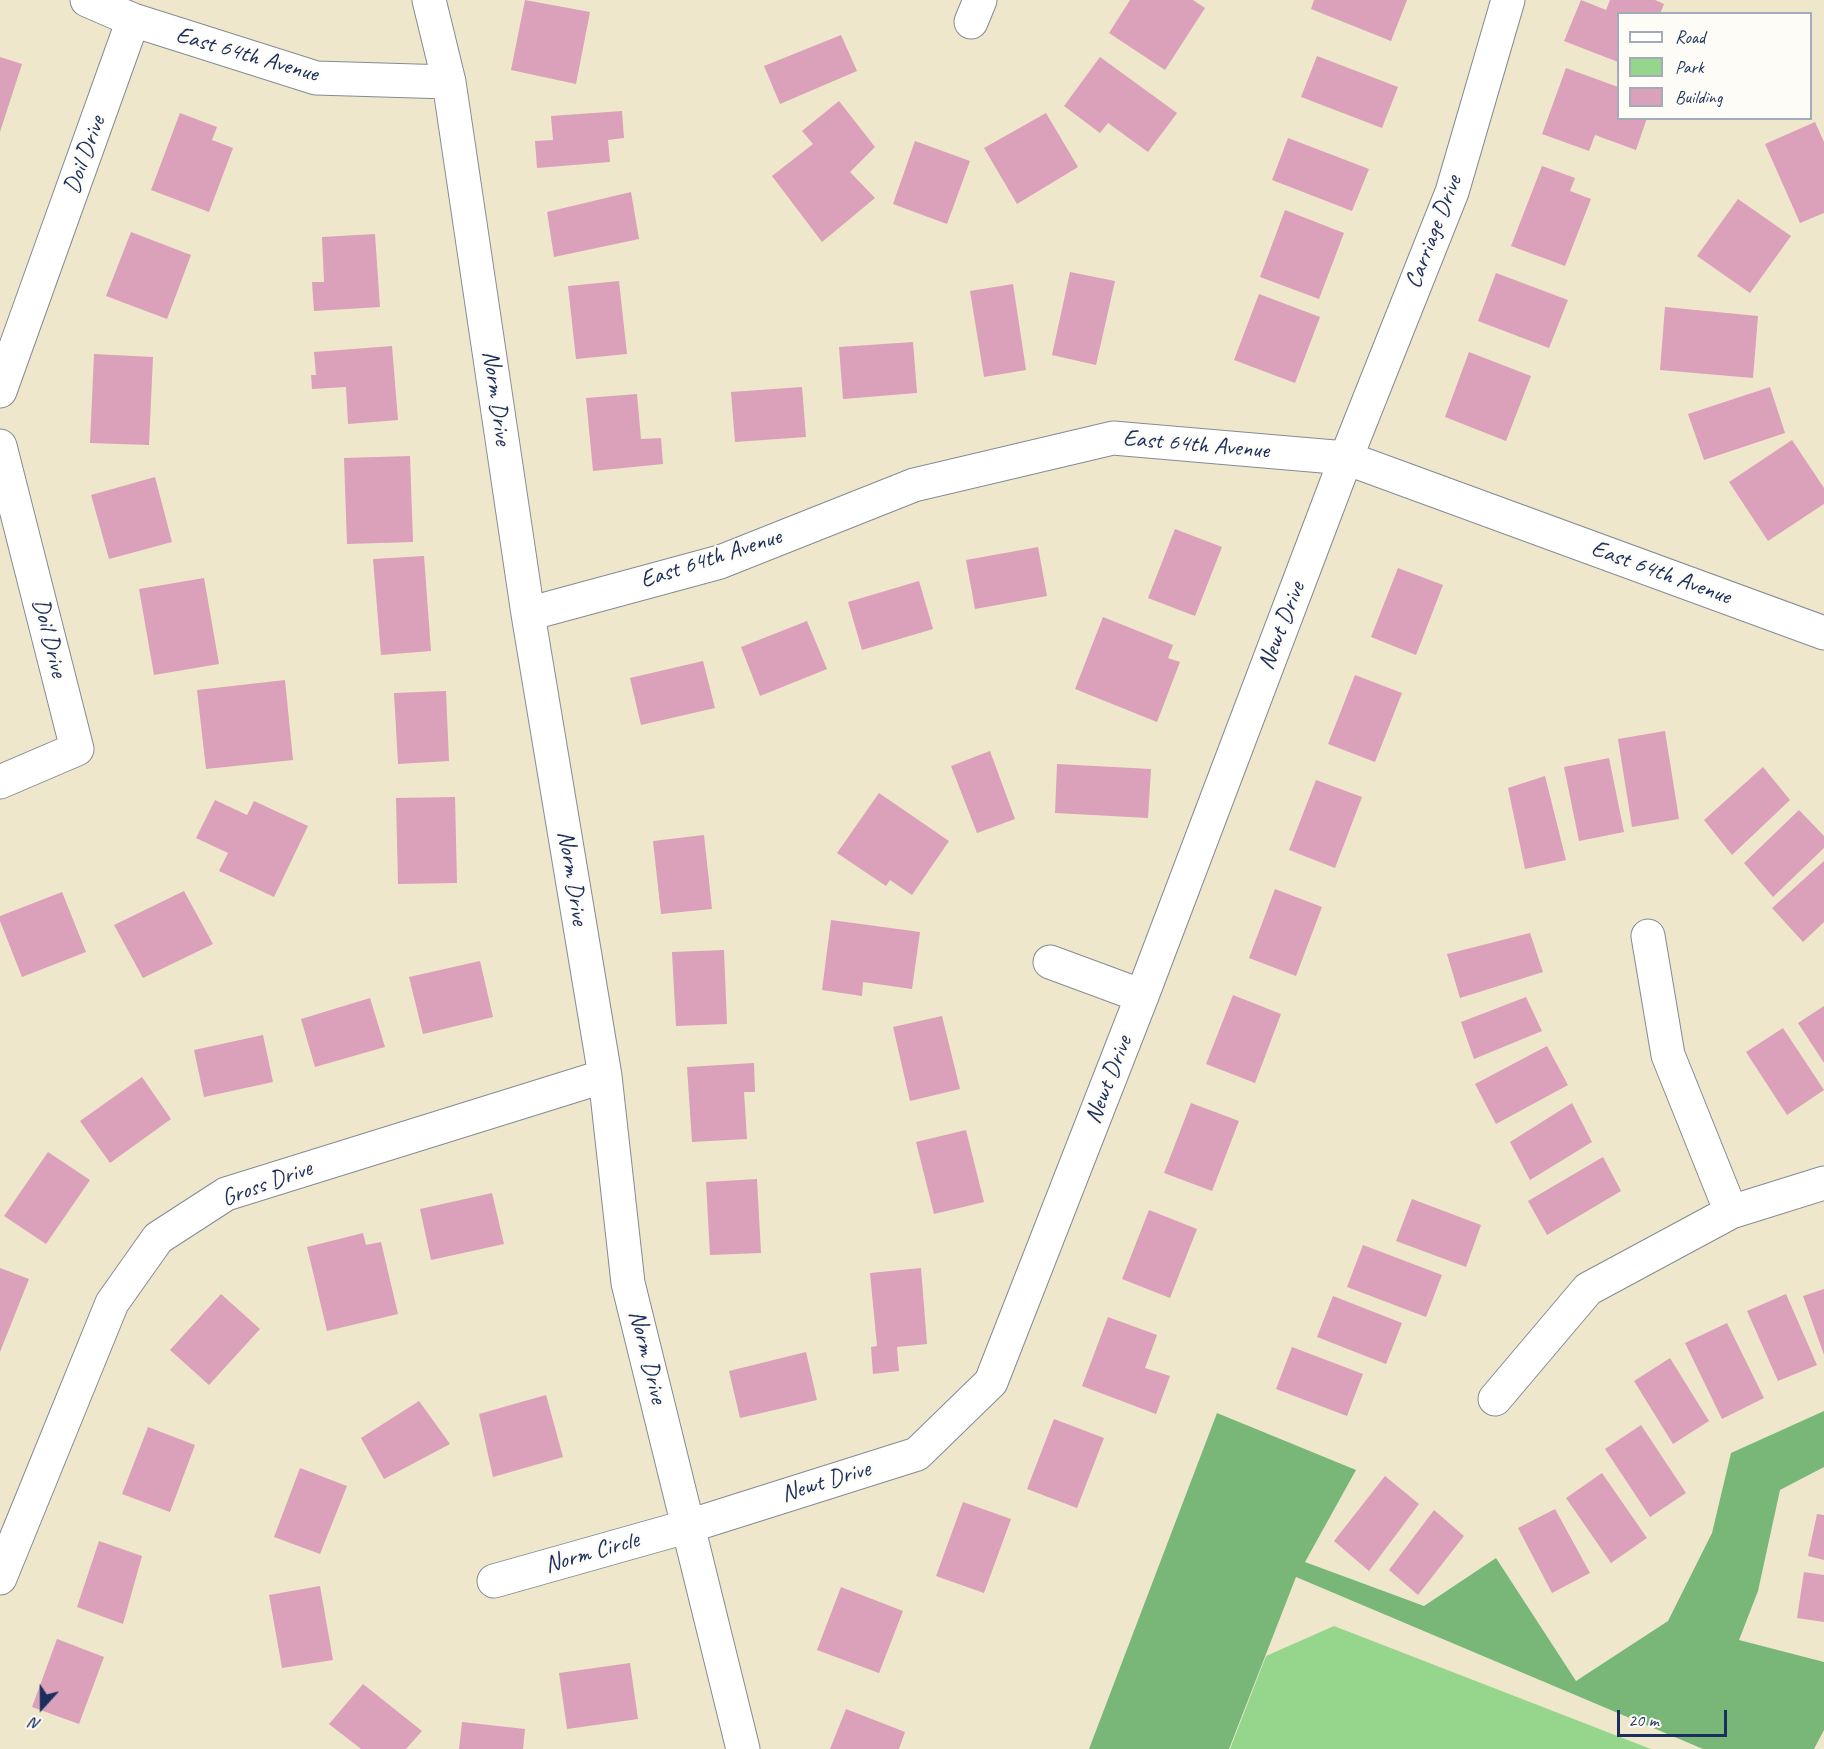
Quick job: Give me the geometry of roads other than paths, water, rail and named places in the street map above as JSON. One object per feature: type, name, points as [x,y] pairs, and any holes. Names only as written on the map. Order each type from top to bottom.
[{"type":"street","name":"East 64th Avenue","points":[[87,0],[133,20],[316,78],[449,82]]},
{"type":"street","name":"Norm Drive","points":[[429,0],[449,82],[528,614],[604,1076],[628,1283],[743,1749]]},
{"type":"street","name":"Carriage Drive","points":[[1346,458],[1452,192],[1508,0]]},
{"type":"street","name":"Doil Drive","points":[[0,391],[133,20]]},
{"type":"street","name":"East 64th Avenue","points":[[528,614],[720,562],[914,484],[1113,438],[1346,458],[1824,633]]},
{"type":"street","name":"Doil Drive","points":[[0,446],[76,749],[0,782]]},
{"type":"street","name":"Newt Drive","points":[[689,1526],[917,1454],[991,1382],[1142,996],[1346,458]]},
{"type":"street","points":[[1648,936],[1668,1054],[1731,1212]]},
{"type":"street","points":[[1050,962],[1142,996]]},
{"type":"street","name":"Gross Drive","points":[[0,1578],[112,1303],[158,1238],[226,1194],[604,1076]]},
{"type":"street","points":[[1495,1399],[1588,1289],[1731,1212],[1824,1183]]},
{"type":"street","name":"Norm Circle","points":[[494,1581],[689,1526]]}]
